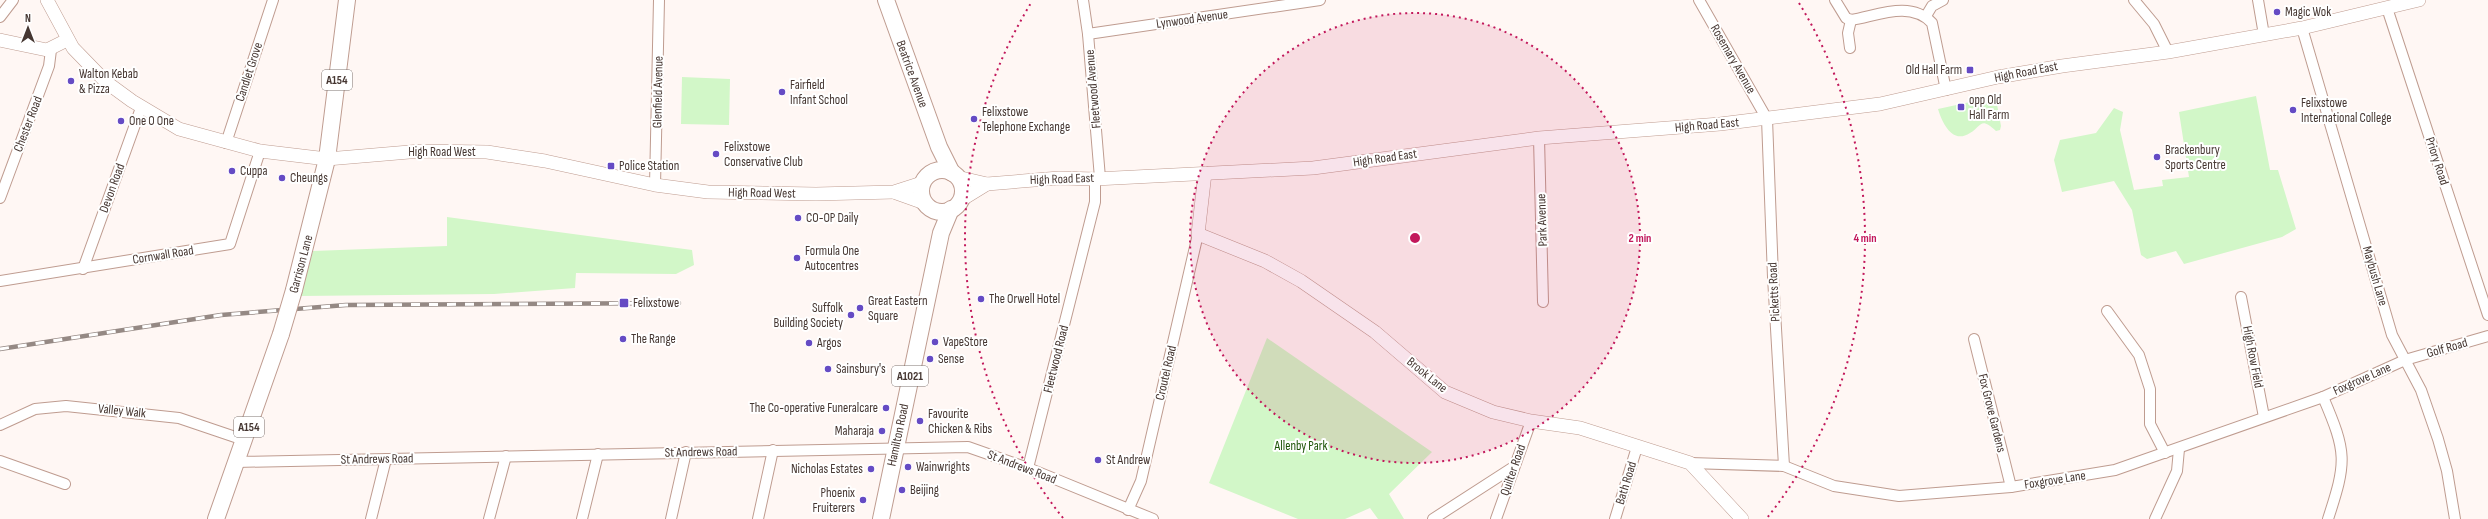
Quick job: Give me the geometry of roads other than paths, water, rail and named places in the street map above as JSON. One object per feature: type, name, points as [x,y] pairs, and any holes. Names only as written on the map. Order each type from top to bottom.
[{"type":"main road","name":"Garrison Lane","points":[[216,519],[281,334],[294,290],[327,159],[347,0]]},
{"type":"main road","name":"Beatrice Avenue","points":[[886,0],[939,147],[955,175]]},
{"type":"main road","points":[[939,147],[936,165],[926,178],[921,192],[941,233]]},
{"type":"main road","points":[[926,178],[942,170],[955,175]]},
{"type":"main road","name":"A1021","points":[[955,175],[962,186],[956,204]]},
{"type":"main road","points":[[928,206],[944,212],[956,204]]},
{"type":"main road","name":"Hamilton Road","points":[[881,519],[941,233],[956,204]]},
{"type":"street","points":[[0,17],[13,0]]},
{"type":"street","name":"High Road West","points":[[46,0],[67,40],[106,82],[141,108],[179,129],[260,151],[327,159],[421,151],[487,152],[545,161],[655,185],[708,192],[894,192],[928,206]]},
{"type":"street","name":"Candlet Grove","points":[[226,143],[273,0]]},
{"type":"street","name":"Glenfield Avenue","points":[[655,185],[660,0]]},
{"type":"street","name":"Fleetwood Avenue","points":[[1083,0],[1088,34],[1097,178]]},
{"type":"street","name":"Lynwood Avenue","points":[[1088,34],[1320,0]]},
{"type":"street","name":"Rosemary Avenue","points":[[1699,0],[1767,119]]},
{"type":"street","points":[[1835,0],[1846,18],[1851,20],[1899,10],[1926,16],[1932,23],[1946,90]]},
{"type":"street","points":[[1926,16],[1936,2],[1943,0]]},
{"type":"street","points":[[2134,0],[2154,24],[2168,52]]},
{"type":"street","points":[[2258,0],[2264,35]]},
{"type":"street","name":"High Road East","points":[[955,175],[987,184],[1059,178],[1097,178],[1313,168],[1539,138],[1767,119],[1880,104],[2062,66],[2168,52],[2264,35],[2302,28],[2419,0]]},
{"type":"street","name":"Priory Road","points":[[2387,8],[2488,315]]},
{"type":"street","points":[[1850,48],[1848,33],[1851,20]]},
{"type":"street","name":"Maybush Lane","points":[[2302,28],[2392,335],[2421,390],[2438,439],[2447,471],[2455,519]]},
{"type":"street","points":[[0,40],[36,49],[51,50],[67,40]]},
{"type":"street","name":"Chester Road","points":[[0,198],[49,66],[51,50]]},
{"type":"street","name":"Devon Road","points":[[83,269],[141,108]]},
{"type":"street","name":"Picketts Road","points":[[1767,119],[1773,277],[1784,466]]},
{"type":"street","name":"Park Avenue","points":[[1539,138],[1543,302]]},
{"type":"street","name":"Cornwall Road","points":[[0,281],[83,269],[230,244],[260,151]]},
{"type":"street","points":[[1198,234],[1205,173]]},
{"type":"street","name":"High Road West","points":[[894,192],[926,178]]},
{"type":"street","name":"Fleetwood Road","points":[[1028,468],[1095,202],[1097,178]]},
{"type":"street","name":"High Road East","points":[[956,204],[987,184]]},
{"type":"street","name":"Brook Lane","points":[[1198,234],[1265,261],[1301,281],[1375,332],[1445,392],[1493,412],[1531,421],[1580,428],[1690,463]]},
{"type":"street","name":"Croutel Road","points":[[1128,510],[1141,481],[1198,234]]},
{"type":"street","name":"High Row Field","points":[[2241,297],[2264,417]]},
{"type":"street","points":[[2107,311],[2138,355],[2150,389],[2150,424],[2165,453]]},
{"type":"street","name":"Golf Road","points":[[2405,360],[2488,336]]},
{"type":"street","name":"Fox Grove Gardens","points":[[1974,339],[2011,487]]},
{"type":"street","name":"Foxgrove Lane","points":[[1690,463],[1784,466],[1834,486],[1899,496],[2011,487],[2115,470],[2179,449],[2264,417],[2323,397],[2405,360]]},
{"type":"street","points":[[2323,397],[2337,431],[2343,458],[2338,487],[2330,518]]},
{"type":"street","name":"Valley Walk","points":[[0,425],[35,409],[66,406],[179,418],[244,440]]},
{"type":"street","name":"Quilter Road","points":[[1496,519],[1512,468],[1531,421]]},
{"type":"street","name":"St Andrews Road","points":[[236,462],[968,447],[1028,468],[1153,519]]},
{"type":"street","name":"Bath Road","points":[[1615,519],[1637,447]]},
{"type":"street","points":[[2155,519],[2177,471],[2179,449]]},
{"type":"street","points":[[758,519],[773,450]]},
{"type":"street","points":[[671,519],[686,452]]},
{"type":"street","points":[[582,519],[598,454]]},
{"type":"street","points":[[489,519],[506,456]]},
{"type":"street","points":[[371,519],[386,459]]},
{"type":"street","points":[[0,461],[65,484]]},
{"type":"street","points":[[1690,463],[1742,519]]},
{"type":"street","points":[[1433,519],[1512,468]]},
{"type":"railway","points":[[0,349],[221,315],[346,305],[679,303]]},
{"type":"place","name":"Magic Wok","points":[[2277,12]]},
{"type":"place","name":"Old Hall Farm","points":[[1970,70]]},
{"type":"place","name":"Walton Kebab & Pizza","points":[[71,81]]},
{"type":"place","name":"Fairfield Infant School","points":[[782,92]]},
{"type":"place","name":"opp Old Hall Farm","points":[[1961,107]]},
{"type":"place","name":"Felixstowe International College","points":[[2293,110]]},
{"type":"place","name":"Felixstowe Telephone Exchange","points":[[974,119]]},
{"type":"place","name":"One O One","points":[[121,121]]},
{"type":"place","name":"Felixstowe Conservative Club","points":[[716,154]]},
{"type":"place","name":"Brackenbury Sports Centre","points":[[2157,157]]},
{"type":"place","name":"Police Station","points":[[611,166]]},
{"type":"place","name":"Cuppa","points":[[232,171]]},
{"type":"place","name":"Cheungs","points":[[282,178]]},
{"type":"place","name":"CO-OP Daily","points":[[798,218]]},
{"type":"place","name":"Formula One Autocentres","points":[[797,258]]},
{"type":"place","name":"The Orwell Hotel","points":[[981,299]]},
{"type":"place","name":"Felixstowe","points":[[624,303]]},
{"type":"place","name":"Great Eastern Square","points":[[860,308]]},
{"type":"place","name":"Suffolk Building Society","points":[[851,315]]},
{"type":"place","name":"The Range","points":[[623,339]]},
{"type":"place","name":"VapeStore","points":[[935,342]]},
{"type":"place","name":"Argos","points":[[809,343]]},
{"type":"place","name":"Sense","points":[[930,359]]},
{"type":"place","name":"Sainsbury's","points":[[828,369]]},
{"type":"place","name":"The Co-operative Funeralcare","points":[[886,408]]},
{"type":"place","name":"Favourite Chicken & Ribs","points":[[920,421]]},
{"type":"place","name":"Maharaja","points":[[882,431]]},
{"type":"place","name":"St Andrew","points":[[1098,460]]},
{"type":"place","name":"Wainwrights","points":[[908,467]]},
{"type":"place","name":"Nicholas Estates","points":[[871,469]]},
{"type":"place","name":"Beijing","points":[[902,490]]},
{"type":"place","name":"Phoenix Fruiterers","points":[[863,500]]},
{"type":"park label","name":"Allenby Park","points":[[1301,446]]}]
